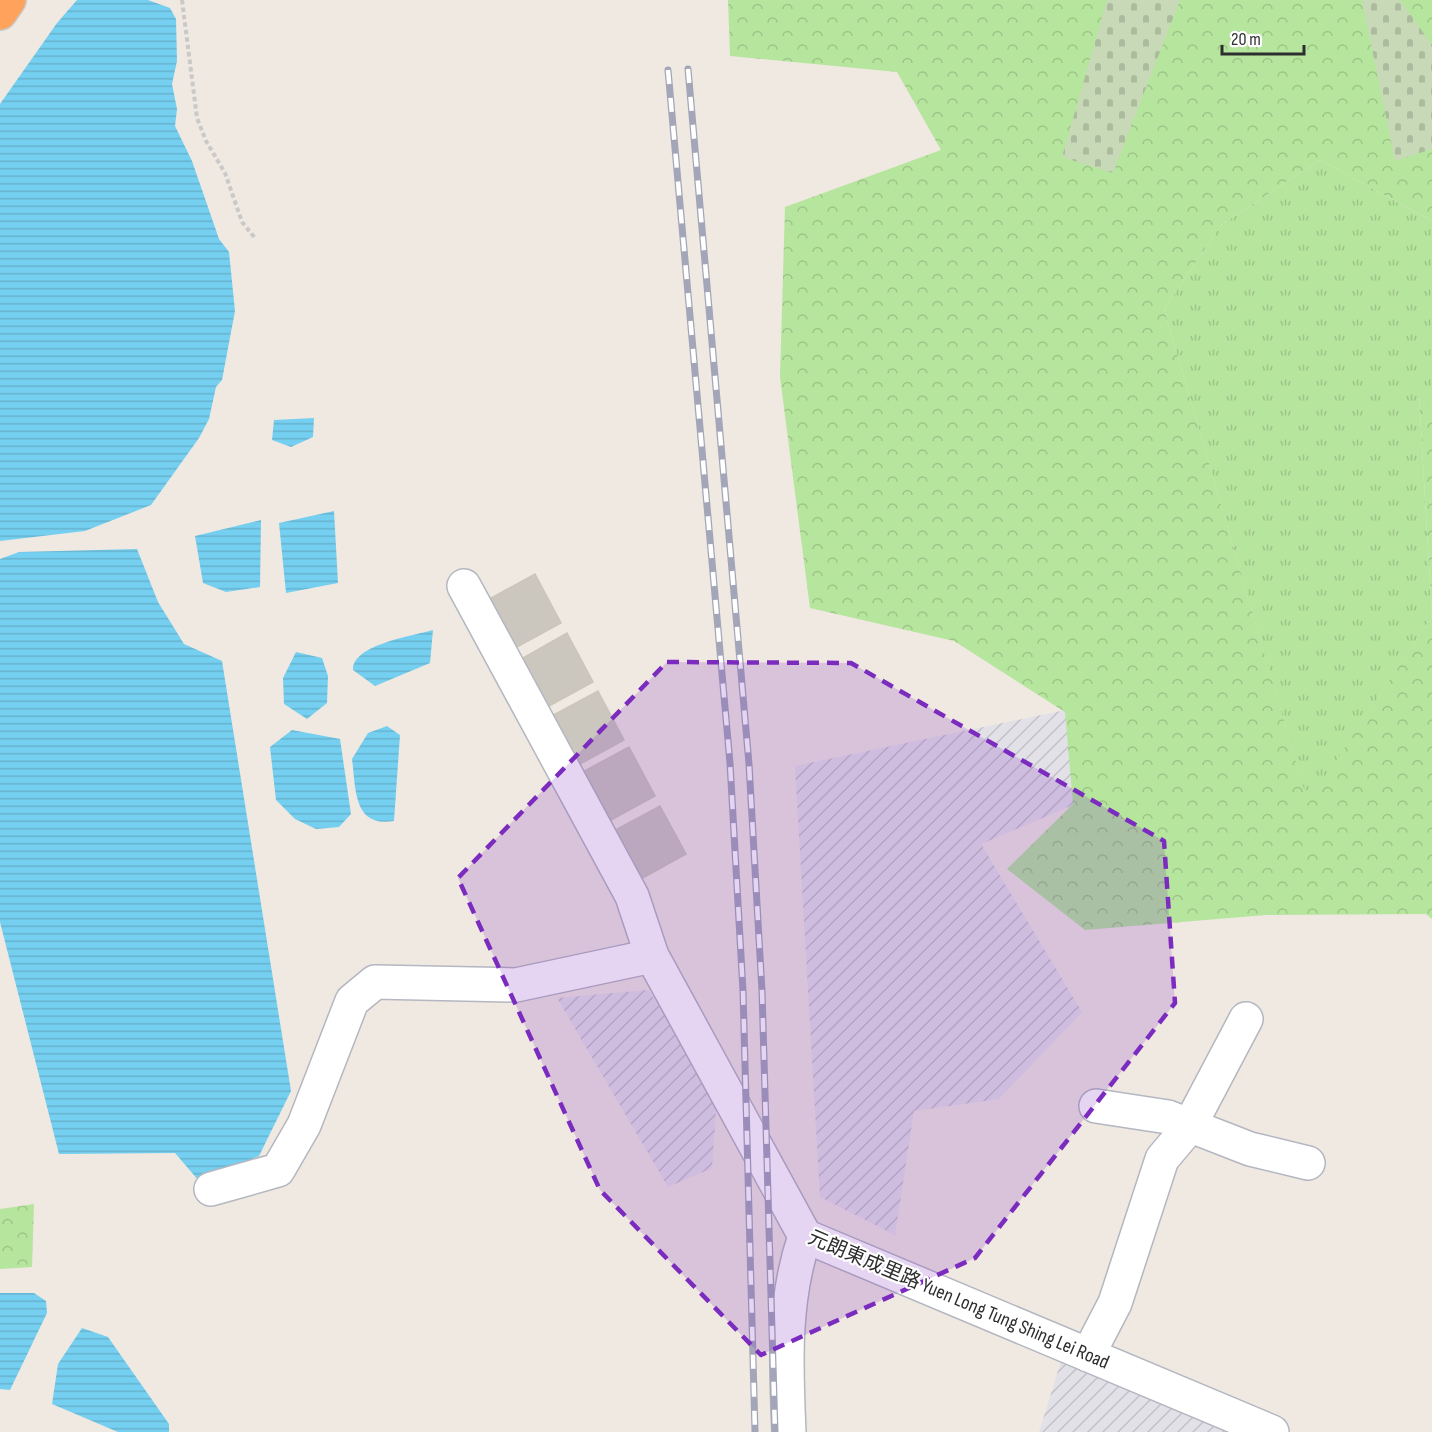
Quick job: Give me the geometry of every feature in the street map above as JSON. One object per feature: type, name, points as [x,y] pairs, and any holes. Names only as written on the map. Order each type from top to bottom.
[{"type":"highway","points":[[0,13],[9,0]]},
{"type":"street","name":"元朗東成里路 Yuen Long Tung Shing Lei Road","points":[[464,586],[632,896],[652,956],[805,1236],[1272,1432]]},
{"type":"street","points":[[211,1189],[278,1170],[304,1125],[352,1001],[375,982],[516,986],[652,956]]},
{"type":"street","points":[[1088,1355],[1115,1303],[1162,1159],[1189,1127],[1246,1019]]},
{"type":"street","points":[[1096,1106],[1168,1117],[1250,1149],[1308,1162]]},
{"type":"street","points":[[789,1432],[786,1353],[793,1270],[805,1236]]},
{"type":"path","points":[[182,0],[197,118],[206,141],[225,173],[242,222],[255,238]]},
{"type":"highlighted area","points":[[667,662],[851,663],[1164,841],[1175,1003],[975,1258],[761,1355],[600,1190],[458,878]]},
{"type":"shaded area","points":[[1085,706],[1094,796],[981,844],[1082,1012],[999,1099],[914,1111],[895,1235],[820,1197],[795,766]]},
{"type":"shaded area","points":[[648,990],[717,1094],[712,1168],[668,1187],[557,998]]},
{"type":"shaded area","points":[[1061,1361],[1207,1414],[1249,1432],[1039,1432]]},
{"type":"green space","points":[[728,0],[1432,0],[1432,221],[1320,160],[1221,225],[1164,309],[1308,803],[1432,616],[1432,919],[1426,914],[1266,915],[1085,930],[1007,869],[1073,804],[1065,712],[954,641],[810,608],[780,377],[785,207],[941,150],[897,72],[730,56]]},
{"type":"green space","points":[[1107,0],[1180,0],[1113,173],[1062,157]]},
{"type":"green space","points":[[1362,0],[1400,0],[1432,45],[1432,149],[1395,161]]},
{"type":"green space","points":[[1320,160],[1432,221],[1432,403],[1419,396],[1432,616],[1308,804],[1164,309],[1221,225]]},
{"type":"green space","points":[[1419,395],[1432,403],[1432,616]]},
{"type":"green space","points":[[34,1204],[32,1267],[0,1269],[0,1209]]},
{"type":"water","points":[[77,0],[148,0],[170,8],[176,19],[177,61],[172,84],[177,109],[175,126],[192,161],[219,239],[229,252],[235,311],[222,380],[216,387],[209,419],[199,438],[151,505],[85,531],[0,541],[0,104],[57,23]]},
{"type":"water","points":[[314,418],[313,437],[291,447],[272,440],[274,420]]},
{"type":"water","points":[[334,511],[338,583],[286,593],[279,523]]},
{"type":"water","points":[[261,520],[260,587],[226,592],[203,583],[195,536]]},
{"type":"water","points":[[137,549],[158,602],[184,644],[222,661],[291,1091],[259,1156],[199,1181],[175,1153],[59,1154],[0,922],[0,559],[19,552]]},
{"type":"water","points":[[433,630],[430,663],[375,686],[353,670],[355,661],[372,648]]},
{"type":"water","points":[[296,652],[322,658],[328,676],[327,703],[307,719],[284,704],[283,678]]},
{"type":"water","points":[[387,726],[400,735],[394,821],[381,822],[371,818],[359,804],[352,759],[368,733]]},
{"type":"water","points":[[292,730],[340,739],[351,814],[339,827],[316,829],[295,819],[276,800],[270,747]]},
{"type":"water","points":[[0,1293],[34,1293],[46,1301],[47,1313],[10,1390],[0,1389]]},
{"type":"water","points":[[82,1328],[108,1337],[169,1424],[169,1432],[118,1432],[52,1404],[58,1364]]},
{"type":"building","points":[[535,574],[561,623],[508,652],[482,603]]},
{"type":"building","points":[[567,633],[593,682],[540,711],[514,663]]},
{"type":"building","points":[[598,691],[624,740],[571,769],[544,720]]},
{"type":"building","points":[[629,747],[655,796],[602,825],[575,776]]},
{"type":"building","points":[[660,806],[686,854],[632,884],[606,835]]},
{"type":"railway","points":[[688,69],[749,764],[762,991],[775,1432]]},
{"type":"railway","points":[[668,70],[730,763],[743,991],[755,1432]]}]
